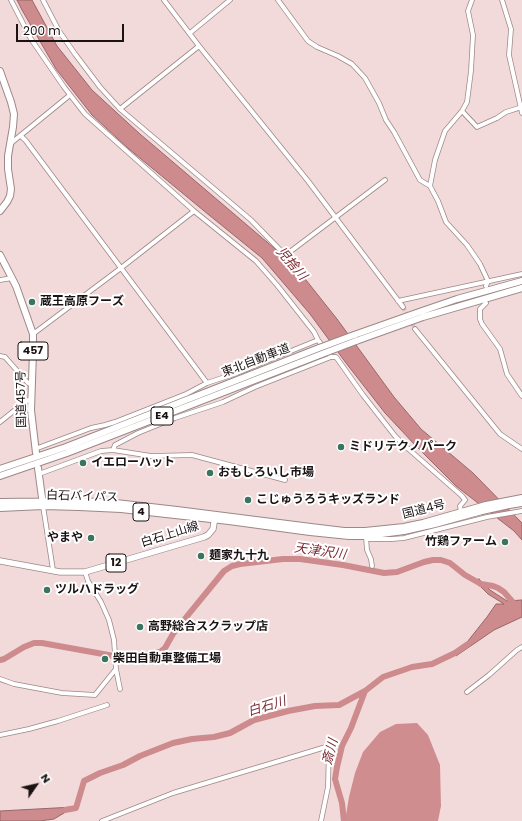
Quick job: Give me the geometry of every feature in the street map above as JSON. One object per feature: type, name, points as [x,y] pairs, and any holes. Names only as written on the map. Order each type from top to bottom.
[{"type":"highway","points":[[0,70],[14,114],[14,127],[10,145],[8,169],[11,189],[10,196],[0,211]]},
{"type":"highway","name":"国道457号","points":[[0,256],[16,286],[32,334],[33,352],[31,410],[35,451]]},
{"type":"highway","name":"東北自動車道","points":[[0,469],[66,447],[355,338],[422,311],[522,281]]},
{"type":"highway","name":"東北自動車道","points":[[355,338],[522,288]]},
{"type":"highway","name":"東北自動車道","points":[[0,476],[68,453],[320,351]]},
{"type":"highway","points":[[38,471],[43,504]]},
{"type":"highway","name":"国道4号","points":[[282,526],[331,534],[366,535],[404,531],[435,524],[470,512],[522,498]]},
{"type":"highway","name":"白石バイパス","points":[[0,502],[121,509],[215,517],[282,526]]},
{"type":"highway","name":"国道4号","points":[[507,503],[522,503]]},
{"type":"highway","name":"白石バイパス","points":[[0,508],[43,504]]},
{"type":"highway","name":"国道4号","points":[[366,535],[461,512],[470,512]]},
{"type":"main road","name":"白石上山線","points":[[0,561],[68,572],[85,572],[204,537],[213,530],[215,517]]},
{"type":"street","points":[[11,0],[31,39],[52,71],[85,114],[194,211],[256,261],[269,274],[314,332],[318,340],[332,357],[336,357],[395,436],[462,496],[464,500],[460,506],[461,512]]},
{"type":"street","points":[[43,0],[59,30],[75,54],[96,82],[120,108],[251,220],[283,253]]},
{"type":"street","points":[[164,0],[199,46],[303,175],[403,307]]},
{"type":"street","points":[[190,33],[230,0]]},
{"type":"street","points":[[278,0],[308,41],[352,64],[368,82],[386,120],[420,180],[430,186],[438,201],[446,222],[467,246],[480,264],[487,284]]},
{"type":"street","points":[[430,186],[435,160],[445,131],[462,111],[467,102],[471,71],[473,34],[468,11],[472,0]]},
{"type":"street","points":[[502,0],[511,29],[509,55],[522,113]]},
{"type":"street","points":[[120,108],[199,46]]},
{"type":"street","points":[[10,145],[70,95]]},
{"type":"street","points":[[462,111],[477,127],[506,112],[521,107]]},
{"type":"street","points":[[21,136],[207,383]]},
{"type":"street","points":[[291,251],[385,180]]},
{"type":"street","points":[[32,334],[121,268],[194,211]]},
{"type":"street","points":[[398,301],[487,284],[522,274]]},
{"type":"street","points":[[0,280],[12,278]]},
{"type":"street","points":[[486,303],[480,309],[480,319],[500,349],[507,374],[522,396]]},
{"type":"street","points":[[415,329],[500,434],[522,450]]},
{"type":"street","points":[[35,451],[91,428],[114,422],[186,394],[207,383],[237,373],[318,340]]},
{"type":"street","points":[[0,356],[6,357],[32,385]]},
{"type":"street","points":[[114,450],[115,444],[138,433],[175,418],[223,402],[255,387],[332,357]]},
{"type":"street","points":[[0,422],[32,398]]},
{"type":"street","points":[[38,471],[101,451],[114,450],[151,456],[192,455],[285,480]]},
{"type":"street","points":[[43,504],[53,570]]},
{"type":"street","points":[[372,566],[366,535],[404,538],[487,517],[522,511]]},
{"type":"street","points":[[85,572],[88,581],[101,602],[114,640],[116,669],[120,689]]},
{"type":"street","points":[[467,692],[522,647]]},
{"type":"street","points":[[0,679],[14,684],[62,693],[95,695],[116,669]]},
{"type":"street","points":[[0,735],[58,721],[107,705]]},
{"type":"street","points":[[102,821],[173,793],[329,746],[328,787],[321,821]]},
{"type":"shaded area","points":[[17,0],[32,0],[57,46],[92,90],[140,134],[274,248],[302,275],[337,319],[394,397],[421,429],[473,473],[522,523],[522,540],[514,531],[456,486],[385,413],[310,314],[262,258],[129,149],[92,115],[56,69]]},
{"type":"shaded area","points":[[479,579],[490,590],[507,601],[522,600],[522,617],[494,630],[456,656],[496,604],[504,604],[488,594],[473,581]]},
{"type":"shaded area","points":[[417,723],[428,735],[440,765],[441,806],[438,821],[345,821],[355,773],[363,752],[380,732],[396,724]]},
{"type":"shaded area","points":[[74,807],[54,819],[40,821],[0,821],[0,811]]},
{"type":"waterway","name":"天津沢川","points":[[0,660],[34,643],[42,643],[114,656],[151,654],[160,652],[165,648],[173,634],[224,571],[232,566],[240,564],[283,559],[300,559],[384,573],[397,572],[424,562],[441,560],[450,563],[465,575],[481,584],[498,588],[504,592],[517,607]]},
{"type":"waterway","name":"白石川","points":[[65,810],[76,808],[84,781],[100,773],[123,765],[140,756],[173,743],[230,733],[254,720],[288,711],[315,706],[339,705],[365,691],[383,677],[412,667],[432,664],[455,653],[468,644]]},
{"type":"waterway","name":"斎川","points":[[344,821],[342,803],[335,779],[342,746],[351,728],[365,691]]},
{"type":"tunnel","points":[[403,307],[415,329]]},
{"type":"place","name":"蔵王高原フーズ","points":[[32,302]]},
{"type":"place","name":"ミドリテクノパーク","points":[[341,447]]},
{"type":"place","name":"イエローハット","points":[[83,463]]},
{"type":"place","name":"おもしろいし市場","points":[[210,473]]},
{"type":"place","name":"こじゅうろうキッズランド","points":[[248,500]]},
{"type":"place","name":"やまや","points":[[91,538]]},
{"type":"place","name":"竹鶏ファーム","points":[[505,542]]},
{"type":"place","name":"麺家九十九","points":[[201,556]]},
{"type":"place","name":"ツルハドラッグ","points":[[47,590]]},
{"type":"place","name":"高野総合スクラップ店","points":[[140,627]]},
{"type":"place","name":"柴田自動車整備工場","points":[[105,659]]},
{"type":"water label","name":"児捨川","points":[[291,264]]}]
